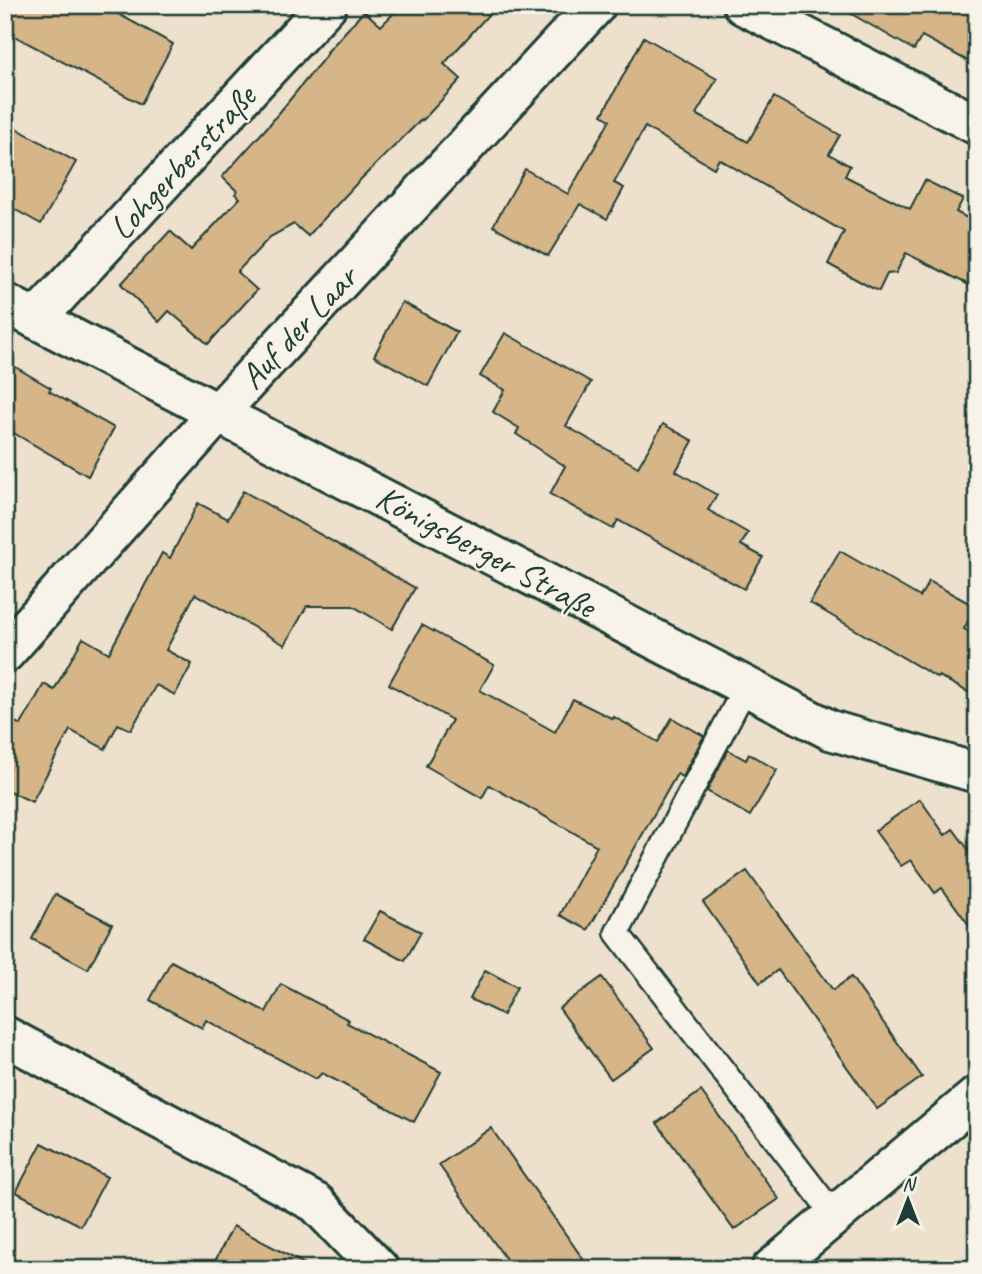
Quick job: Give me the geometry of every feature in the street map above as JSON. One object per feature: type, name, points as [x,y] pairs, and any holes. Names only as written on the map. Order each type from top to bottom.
[{"type":"street","name":"Lohgerberstraße","points":[[21,311],[327,5]]},
{"type":"street","name":"Auf der Laar","points":[[5,653],[219,412],[596,5]]},
{"type":"street","points":[[743,5],[977,125]]},
{"type":"street","name":"Königsberger Straße","points":[[21,311],[830,730],[977,773]]},
{"type":"street","points":[[5,1036],[316,1203],[379,1269]]},
{"type":"street","points":[[771,1269],[977,1096]]},
{"type":"lane","points":[[746,687],[617,933],[834,1215]]},
{"type":"building","points":[[5,5],[102,5],[173,44],[141,104],[5,31]]},
{"type":"building","points":[[402,5],[497,5],[444,64],[461,79],[423,120],[357,183],[308,236],[294,224],[270,237],[237,272],[257,290],[208,344],[169,311],[159,322],[121,284],[170,231],[191,250],[240,198],[235,194],[237,191],[222,177],[270,124],[327,52],[364,11],[381,26]]},
{"type":"building","points":[[836,5],[977,5],[977,66],[922,36],[914,50]]},
{"type":"building","points":[[644,37],[717,79],[696,114],[748,142],[774,97],[840,135],[829,154],[850,166],[845,176],[910,209],[925,180],[963,199],[956,212],[977,223],[977,289],[906,253],[896,273],[887,274],[879,291],[870,287],[828,264],[844,232],[719,159],[714,168],[645,127],[614,183],[624,188],[607,219],[580,204],[548,256],[493,226],[525,169],[568,194],[610,120],[602,115]]},
{"type":"building","points":[[5,122],[76,162],[41,224],[5,204]]},
{"type":"building","points":[[402,302],[457,332],[428,386],[374,356]]},
{"type":"building","points":[[505,333],[591,382],[566,426],[638,467],[663,424],[693,441],[676,471],[717,495],[708,510],[748,533],[741,545],[763,557],[744,589],[618,520],[613,529],[550,494],[565,466],[516,434],[519,428],[493,412],[505,390],[480,376]]},
{"type":"building","points":[[5,361],[51,388],[49,391],[114,428],[88,476],[5,428]]},
{"type":"building","points":[[243,491],[415,588],[392,629],[353,606],[307,606],[285,645],[195,594],[166,650],[192,664],[175,695],[156,685],[131,730],[118,724],[105,749],[70,730],[32,802],[5,789],[5,717],[21,725],[44,684],[54,690],[83,638],[109,653],[162,553],[170,558],[198,503],[228,519]]},
{"type":"building","points":[[840,551],[920,597],[929,581],[976,607],[964,629],[977,637],[977,697],[939,676],[938,678],[810,603]]},
{"type":"building","points":[[422,625],[494,665],[480,690],[555,732],[573,699],[613,719],[614,717],[658,742],[672,718],[704,736],[682,777],[677,774],[588,930],[560,915],[597,846],[489,785],[482,798],[426,766],[452,720],[389,684]]},
{"type":"building","points":[[728,750],[746,760],[749,754],[777,770],[750,816],[707,791]]},
{"type":"building","points":[[920,799],[945,835],[953,829],[977,861],[977,936],[942,888],[935,893],[911,860],[901,866],[875,831]]},
{"type":"building","points":[[747,871],[833,990],[851,977],[922,1077],[877,1109],[778,970],[760,983],[703,902]]},
{"type":"building","points":[[55,894],[112,924],[88,969],[32,939]]},
{"type":"building","points":[[380,911],[421,932],[405,961],[364,939]]},
{"type":"building","points":[[171,961],[266,1012],[281,984],[349,1020],[347,1023],[441,1072],[414,1122],[322,1073],[316,1079],[206,1020],[202,1028],[150,1000]]},
{"type":"building","points":[[485,970],[517,987],[503,1015],[470,999]]},
{"type":"building","points":[[602,977],[654,1048],[611,1079],[559,1008]]},
{"type":"building","points":[[701,1091],[779,1199],[734,1230],[657,1123]]},
{"type":"building","points":[[491,1128],[590,1269],[513,1269],[439,1165]]},
{"type":"building","points":[[42,1143],[107,1177],[81,1226],[16,1192]]},
{"type":"building","points":[[233,1226],[314,1269],[211,1269]]}]
